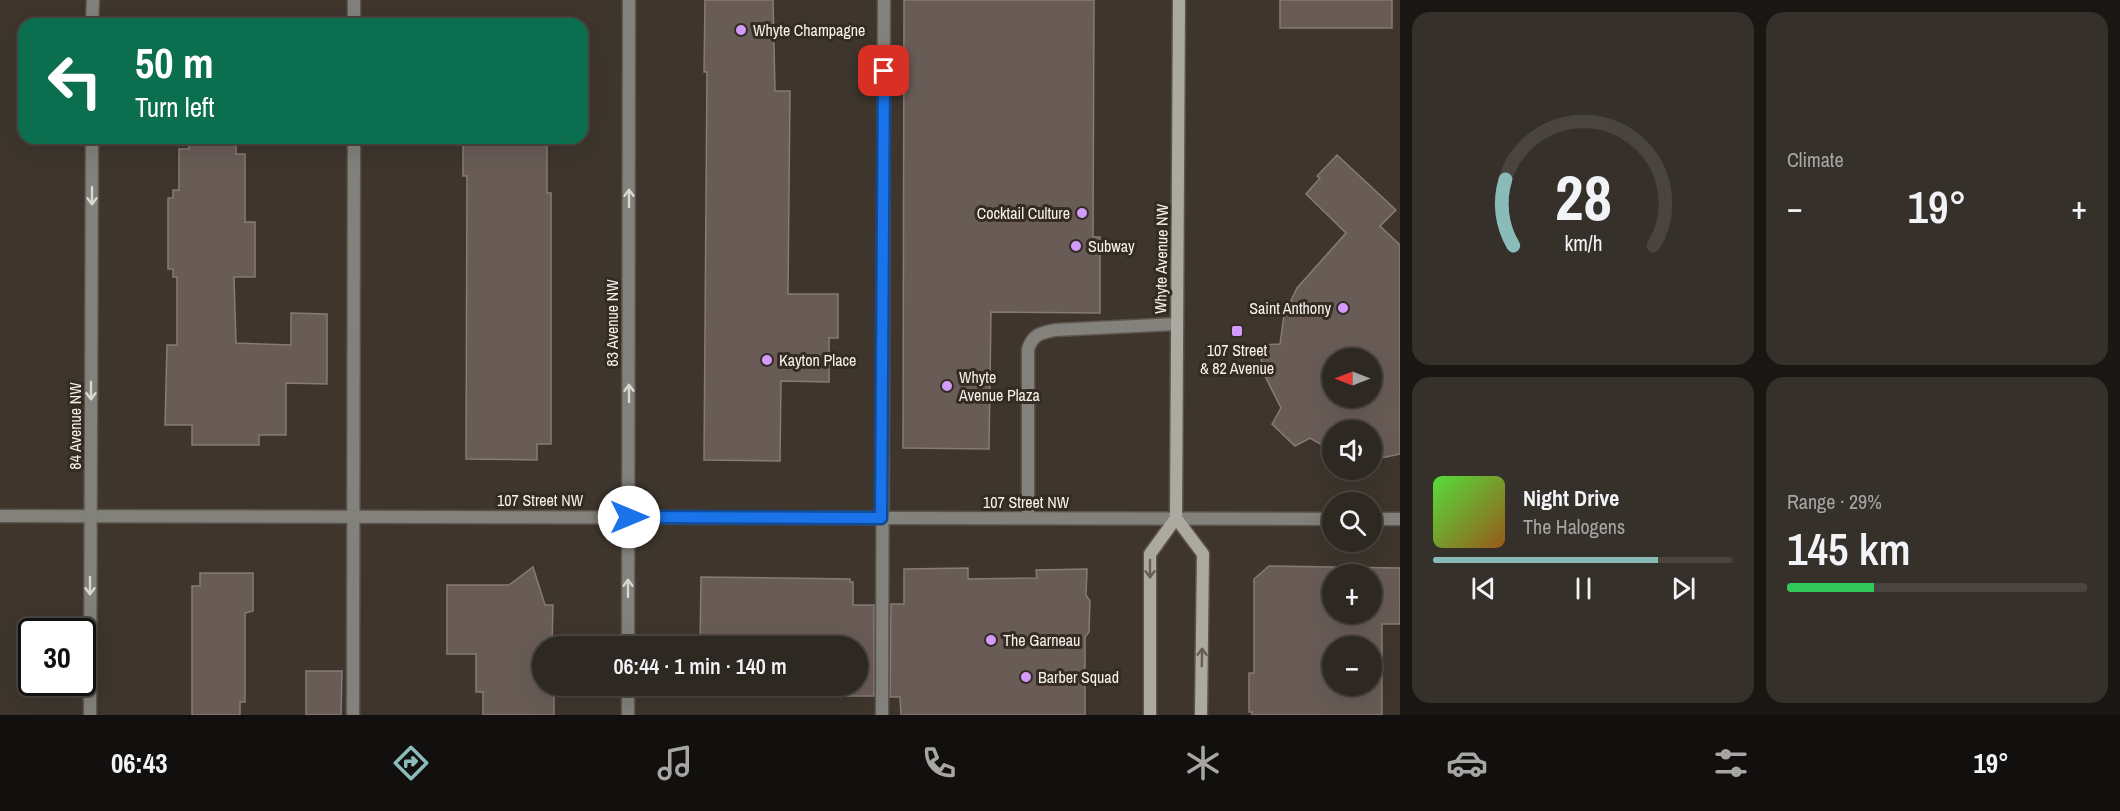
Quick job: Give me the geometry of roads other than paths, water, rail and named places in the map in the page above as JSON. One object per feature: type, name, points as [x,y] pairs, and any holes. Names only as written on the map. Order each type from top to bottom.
[{"type":"main road","name":"Whyte Avenue NW","points":[[1176,518],[1179,0]]},
{"type":"main road","points":[[1150,715],[1150,554],[1176,518],[1203,554],[1201,715]]},
{"type":"street","points":[[92,18],[93,0]]},
{"type":"street","points":[[354,0],[354,18]]},
{"type":"street","name":"83 Avenue NW","points":[[628,636],[629,0]]},
{"type":"street","points":[[882,715],[884,0]]},
{"type":"street","name":"84 Avenue NW","points":[[90,715],[92,144]]},
{"type":"street","points":[[353,715],[354,144]]},
{"type":"street","points":[[1028,518],[1028,349],[1030,342],[1036,335],[1055,330],[1177,324]]},
{"type":"street","name":"107 Street NW","points":[[0,516],[1322,519]]},
{"type":"street","points":[[1382,519],[1400,519]]},
{"type":"street","points":[[628,696],[628,715]]},
{"type":"place","name":"Whyte Champagne","points":[[741,30]]},
{"type":"place","name":"Cocktail Culture","points":[[1082,213]]},
{"type":"place","name":"Subway","points":[[1076,246]]},
{"type":"place","name":"Saint Anthony","points":[[1343,308]]},
{"type":"place","name":"107 Street & 82 Avenue","points":[[1237,331]]},
{"type":"place","name":"Kayton Place","points":[[767,360]]},
{"type":"place","name":"Whyte Avenue Plaza","points":[[947,386]]},
{"type":"place","name":"The Garneau","points":[[991,640]]},
{"type":"place","name":"Barber Squad","points":[[1026,677]]}]
